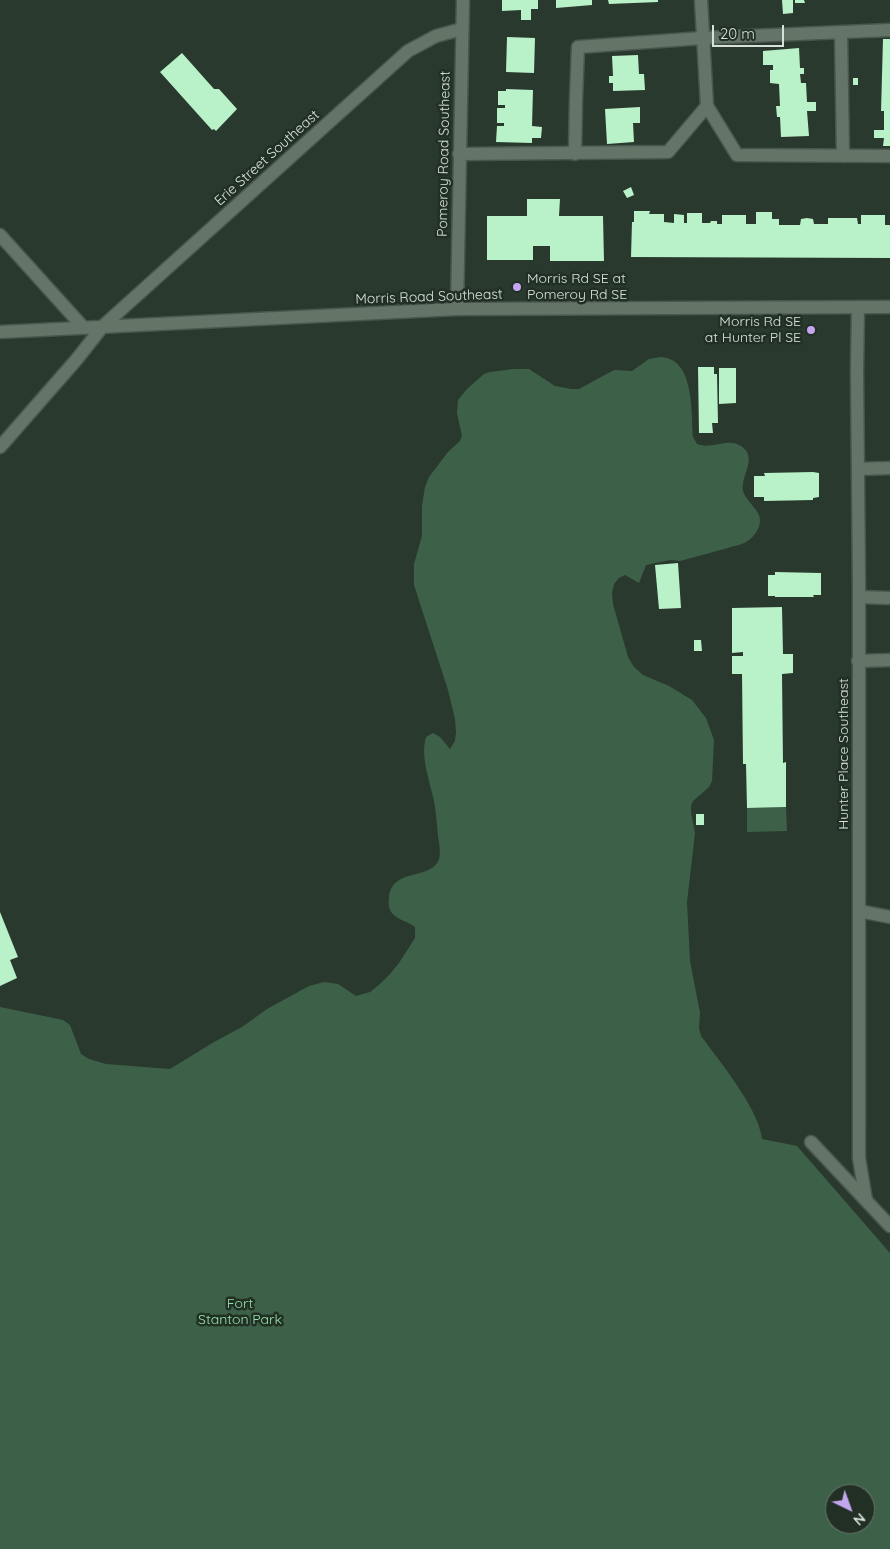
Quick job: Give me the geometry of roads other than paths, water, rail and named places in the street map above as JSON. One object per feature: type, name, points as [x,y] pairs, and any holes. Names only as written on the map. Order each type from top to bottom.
[{"type":"street","name":"Pomeroy Road Southeast","points":[[457,309],[463,0]]},
{"type":"street","points":[[701,0],[707,106],[737,155],[890,156]]},
{"type":"street","name":"Erie Street Southeast","points":[[0,447],[77,359],[103,326],[408,51],[436,36],[462,29]]},
{"type":"street","points":[[575,154],[578,47],[703,38],[890,30]]},
{"type":"street","points":[[841,32],[843,156]]},
{"type":"street","points":[[459,154],[668,152],[707,106]]},
{"type":"street","points":[[0,235],[83,327]]},
{"type":"street","name":"Hunter Place Southeast","points":[[858,307],[859,1158],[866,1200]]},
{"type":"street","name":"Morris Road Southeast","points":[[0,332],[457,309],[890,307]]},
{"type":"street","points":[[858,468],[890,468]]},
{"type":"street","points":[[858,597],[890,598]]},
{"type":"street","points":[[858,660],[890,660]]},
{"type":"street","points":[[859,911],[890,918]]},
{"type":"street","points":[[811,1142],[890,1226]]},
{"type":"place","name":"Morris Rd SE at Pomeroy Rd SE","points":[[517,287]]},
{"type":"place","name":"Morris Rd SE at Hunter Pl SE","points":[[811,330]]},
{"type":"park label","name":"Fort Stanton Park","points":[[240,1312]]}]
